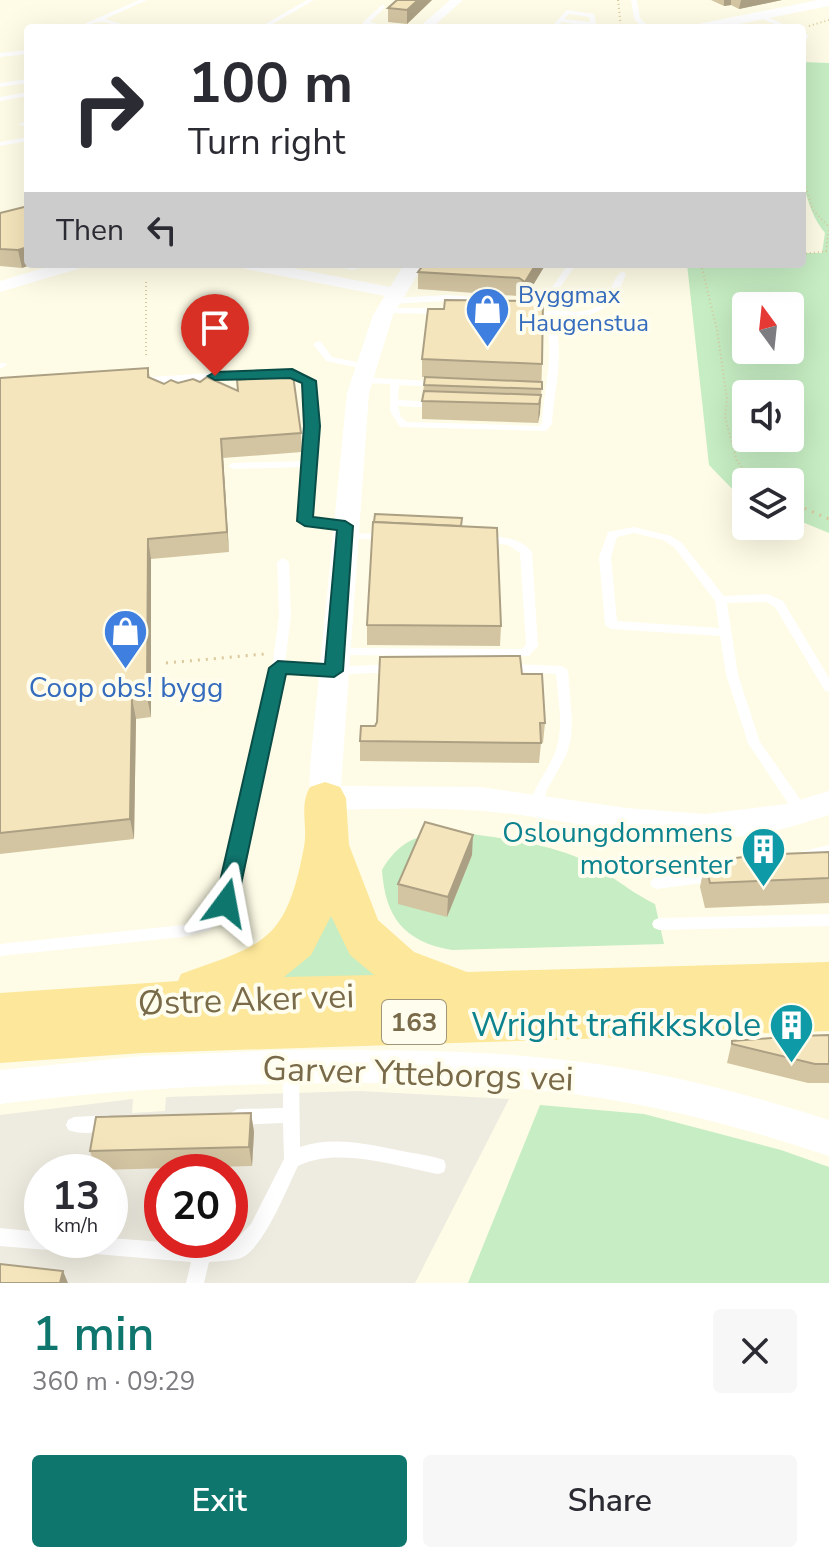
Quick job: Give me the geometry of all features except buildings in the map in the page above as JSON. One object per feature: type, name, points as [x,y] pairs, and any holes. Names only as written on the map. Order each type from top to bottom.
[{"type":"highway","points":[[325,798],[327,845],[357,927],[367,941],[378,953],[414,974],[469,993]]},
{"type":"highway","points":[[156,1002],[243,973],[281,954],[306,922],[327,845]]},
{"type":"highway","name":"Østre Aker vei","points":[[0,1014],[156,1002],[829,982]]},
{"type":"highway","name":"Østre Aker vei","points":[[0,1041],[142,1031],[829,1010]]},
{"type":"street","points":[[429,24],[457,0]]},
{"type":"street","points":[[719,24],[829,2]]},
{"type":"street","points":[[0,287],[62,268]]},
{"type":"street","points":[[260,268],[391,302]]},
{"type":"street","points":[[412,268],[391,302],[363,373],[345,531],[325,798],[429,796],[698,828],[758,823],[815,808]]},
{"type":"street","name":"Garver Ytteborgs vei","points":[[0,1087],[132,1074],[291,1067],[418,1068],[598,1081],[704,1101],[829,1138]]},
{"type":"lane","points":[[87,24],[144,0]]},
{"type":"lane","points":[[268,24],[311,0]]},
{"type":"lane","points":[[634,0],[637,19],[643,24]]},
{"type":"lane","points":[[370,24],[365,23],[383,6]]},
{"type":"lane","points":[[760,16],[780,24]]},
{"type":"lane","points":[[98,19],[116,24]]},
{"type":"lane","points":[[556,24],[560,20],[583,24]]},
{"type":"lane","points":[[0,55],[24,52]]},
{"type":"lane","points":[[0,85],[24,82]]},
{"type":"lane","points":[[0,99],[24,95]]},
{"type":"lane","points":[[0,144],[24,140]]},
{"type":"lane","points":[[548,299],[569,268]]},
{"type":"lane","points":[[529,312],[581,315],[602,308],[614,296],[623,269]]},
{"type":"lane","points":[[391,302],[517,307]]},
{"type":"lane","points":[[395,382],[394,403],[398,422],[409,426],[520,430],[546,427],[552,389],[553,331],[548,314]]},
{"type":"lane","points":[[318,344],[329,359],[363,373],[395,382],[449,384]]},
{"type":"lane","points":[[117,382],[269,373],[304,376],[309,381],[312,402],[305,521],[345,531],[405,537]]},
{"type":"lane","points":[[536,388],[552,389]]},
{"type":"lane","points":[[394,403],[455,405]]},
{"type":"lane","points":[[532,407],[547,408]]},
{"type":"lane","points":[[233,466],[308,464]]},
{"type":"lane","points":[[726,632],[611,625],[605,557],[612,534],[634,530],[667,538],[678,545],[721,600],[726,632],[732,675],[754,743],[815,808]]},
{"type":"lane","points":[[278,668],[334,661],[525,653],[532,646],[526,552],[521,545],[510,541],[466,538]]},
{"type":"lane","points":[[0,950],[183,931],[204,926],[221,912],[278,668],[285,615],[283,562]]},
{"type":"lane","points":[[721,600],[768,598],[779,604],[829,688]]},
{"type":"lane","points":[[334,661],[480,667]]},
{"type":"lane","points":[[495,668],[562,670],[562,750],[541,784],[536,807]]},
{"type":"lane","points":[[787,861],[829,850]]},
{"type":"lane","points":[[657,883],[730,873]]},
{"type":"lane","points":[[659,924],[829,920]]},
{"type":"lane","points":[[291,1067],[292,1160]]},
{"type":"lane","points":[[214,1118],[291,1115]]},
{"type":"lane","points":[[74,1125],[121,1123]]},
{"type":"lane","points":[[248,1239],[257,1230],[292,1160],[301,1153],[323,1149],[438,1166]]},
{"type":"lane","points":[[0,1237],[144,1249]]},
{"type":"lane","points":[[195,1283],[201,1258]]},
{"type":"path","points":[[618,0],[621,24]]},
{"type":"path","points":[[806,32],[829,20]]},
{"type":"path","points":[[806,188],[813,210],[829,227],[827,251],[806,254]]},
{"type":"path","points":[[701,268],[717,330],[727,399],[725,417],[737,461],[742,468]]},
{"type":"path","points":[[146,282],[146,356]]},
{"type":"path","points":[[804,508],[829,519]]},
{"type":"path","points":[[166,663],[280,652]]},
{"type":"shaded area","points":[[359,1091],[509,1099],[415,1283],[0,1283],[0,1115],[133,1099],[132,1113],[165,1111],[166,1097]]},
{"type":"green space","points":[[806,62],[829,63],[829,533],[804,523],[804,468],[732,468],[732,489],[709,465],[687,268],[806,268],[806,253],[822,253],[825,233],[814,216],[806,192]]},
{"type":"green space","points":[[451,831],[528,843],[585,861],[655,904],[664,944],[452,950],[421,941],[400,925],[393,914],[387,901],[382,870],[395,852],[410,841]]},
{"type":"green space","points":[[325,900],[396,975],[246,984]]},
{"type":"green space","points":[[540,1105],[644,1114],[781,1150],[829,1167],[829,1283],[468,1283]]},
{"type":"place","name":"Byggmax Haugenstua","points":[[487,348]]},
{"type":"place","name":"Coop obs! bygg","points":[[126,670]]},
{"type":"place","name":"Osloungdommens motorsenter","points":[[764,888]]},
{"type":"place","name":"Wright trafikkskole","points":[[792,1064]]},
{"type":"route","points":[[215,376],[292,373],[309,381],[312,426],[305,521],[345,526],[334,671],[278,668],[226,903]]}]
